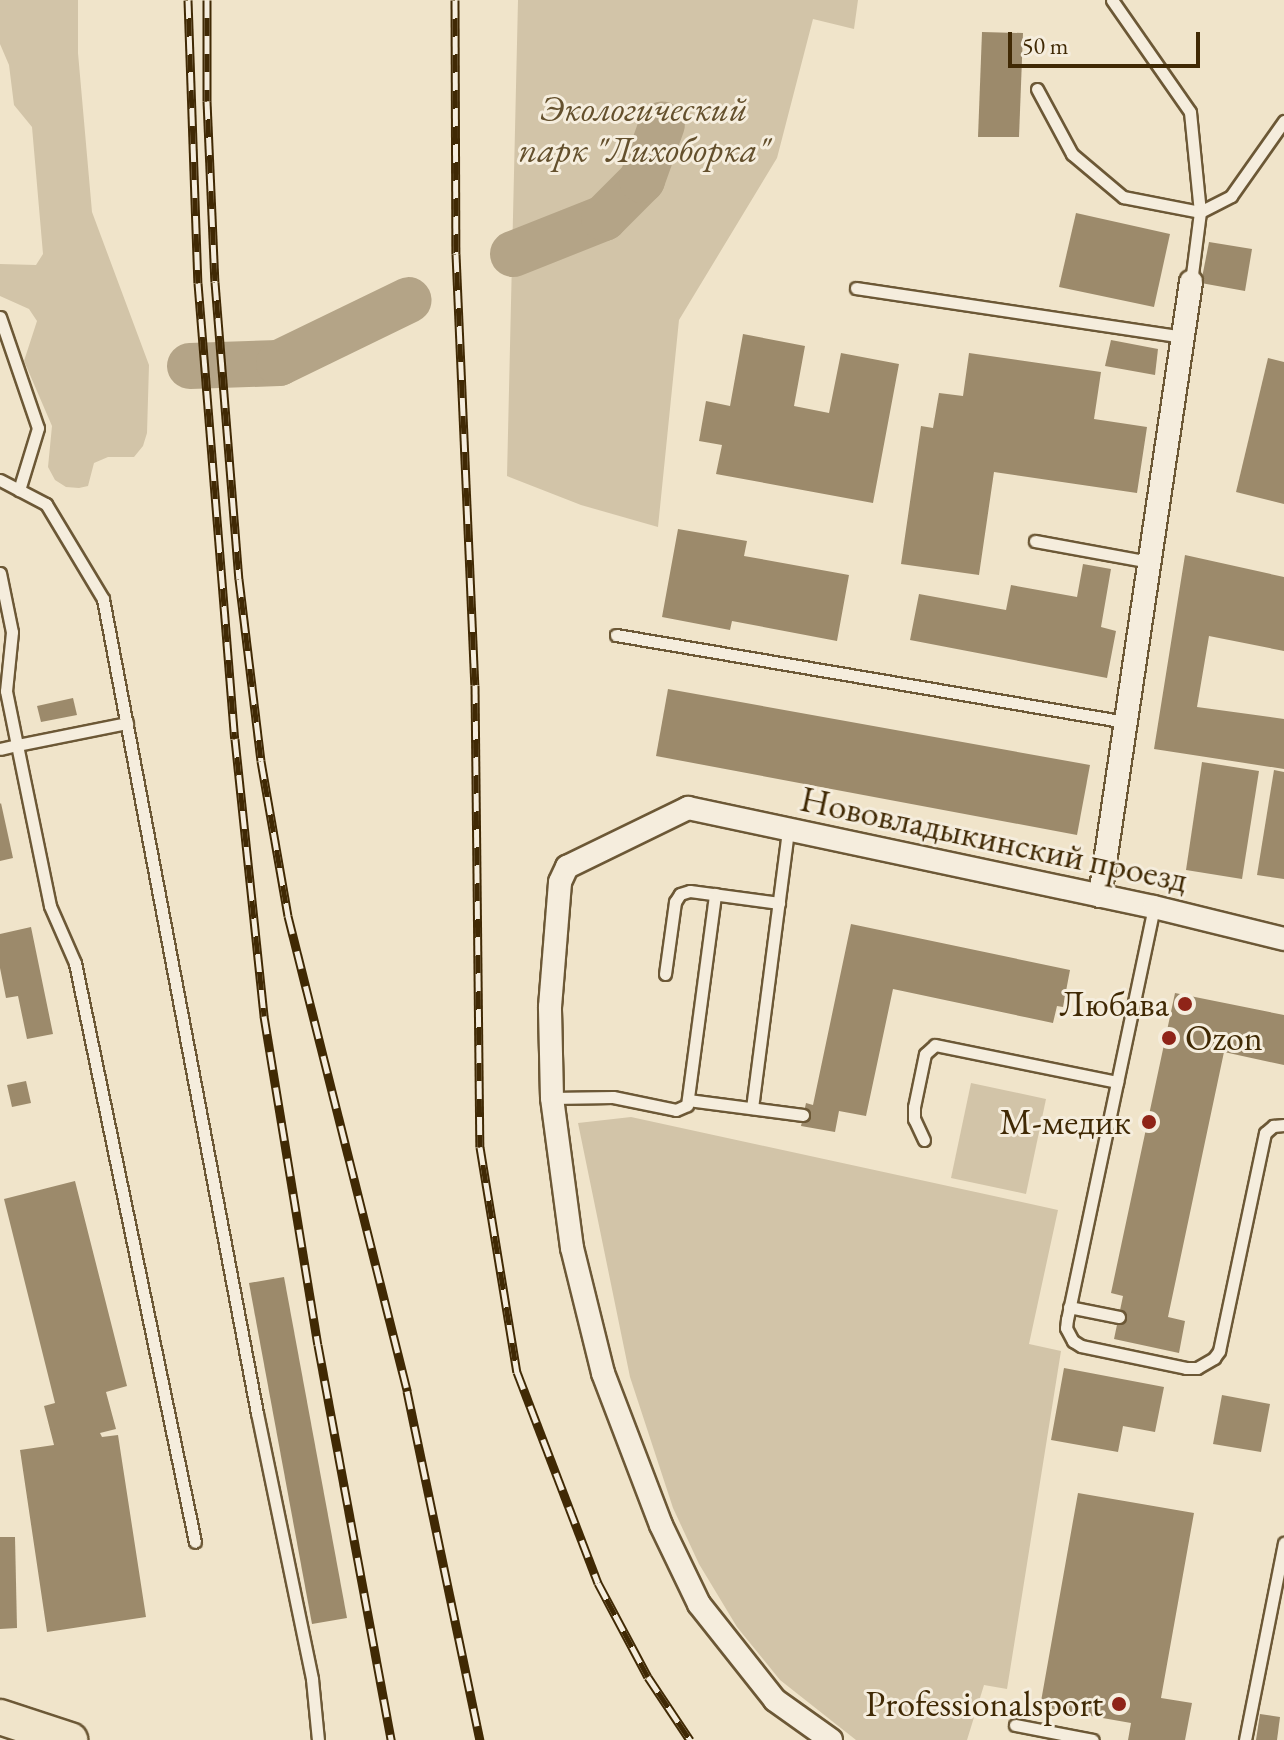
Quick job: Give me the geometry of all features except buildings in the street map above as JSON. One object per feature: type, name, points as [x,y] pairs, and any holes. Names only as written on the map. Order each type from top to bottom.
[{"type":"main road","points":[[0,1717],[70,1740]]},
{"type":"street","points":[[1100,896],[1191,282]]},
{"type":"street","name":"Нововладыкинский проезд","points":[[552,1098],[550,1007],[560,882],[567,867],[688,808],[1154,907],[1284,939]]},
{"type":"street","points":[[552,1098],[572,1248],[603,1373],[661,1525],[699,1604],[775,1700],[831,1740]]},
{"type":"lane","points":[[1112,0],[1190,112],[1200,212],[1191,282]]},
{"type":"lane","points":[[1037,89],[1072,154],[1123,197],[1200,212],[1231,196],[1284,121]]},
{"type":"lane","points":[[856,288],[1183,337]]},
{"type":"lane","points":[[0,317],[38,428],[19,490]]},
{"type":"lane","points":[[0,480],[46,504],[103,599],[257,1413],[312,1679],[318,1740]]},
{"type":"lane","points":[[1035,541],[1149,562]]},
{"type":"lane","points":[[0,573],[12,632],[6,691],[50,906],[75,963],[195,1542]]},
{"type":"lane","points":[[616,635],[1126,722]]},
{"type":"lane","points":[[0,749],[127,723]]},
{"type":"lane","points":[[752,1108],[788,829]]},
{"type":"lane","points":[[665,974],[677,897],[690,891],[779,903]]},
{"type":"lane","points":[[552,1098],[613,1097],[676,1110],[684,1107],[688,1100],[715,894]]},
{"type":"lane","points":[[1154,907],[1069,1307],[1066,1328],[1081,1346],[1186,1368],[1197,1368],[1214,1358],[1219,1351],[1265,1133],[1273,1126],[1284,1125]]},
{"type":"lane","points":[[924,1140],[914,1119],[914,1107],[925,1054],[935,1045],[1117,1082]]},
{"type":"lane","points":[[688,1100],[803,1115]]},
{"type":"lane","points":[[1069,1307],[1119,1317]]},
{"type":"lane","points":[[1245,1740],[1284,1543]]},
{"type":"lane","points":[[1015,1725],[1093,1740]]},
{"type":"green space","points":[[0,0],[78,0],[78,53],[92,212],[149,365],[147,433],[143,446],[134,457],[108,457],[94,463],[88,486],[79,488],[66,487],[55,480],[48,467],[52,426],[24,361],[37,321],[29,309],[0,296],[0,264],[36,265],[43,254],[32,127],[14,105],[9,65],[0,44]]},
{"type":"green space","name":"Экологический парк \"Лихоборка\"","points":[[518,0],[858,0],[854,29],[813,19],[777,158],[679,320],[658,527],[581,505],[507,476]]},
{"type":"green space","points":[[971,1083],[1046,1099],[1026,1194],[951,1178]]},
{"type":"green space","points":[[631,1117],[1058,1210],[1029,1344],[1061,1351],[1007,1689],[984,1685],[967,1740],[856,1740],[780,1680],[737,1627],[699,1564],[673,1508],[630,1377],[578,1123]]},
{"type":"waterway","points":[[513,254],[604,218],[642,180],[662,124]]},
{"type":"waterway","points":[[190,366],[279,363],[409,300]]},
{"type":"railway","points":[[188,0],[198,283],[235,739],[264,1016],[318,1345],[391,1740]]},
{"type":"railway","points":[[207,0],[207,101],[215,282],[239,579],[261,761],[288,916],[407,1391],[480,1740]]},
{"type":"railway","points":[[455,0],[456,254],[475,685],[480,1147],[517,1372],[598,1583],[648,1677],[690,1740]]},
{"type":"place","name":"Любава","points":[[1185,1004]]},
{"type":"place","name":"Ozon","points":[[1169,1038]]},
{"type":"place","name":"М-медик","points":[[1149,1122]]},
{"type":"place","name":"Professionalsport","points":[[1119,1704]]}]
